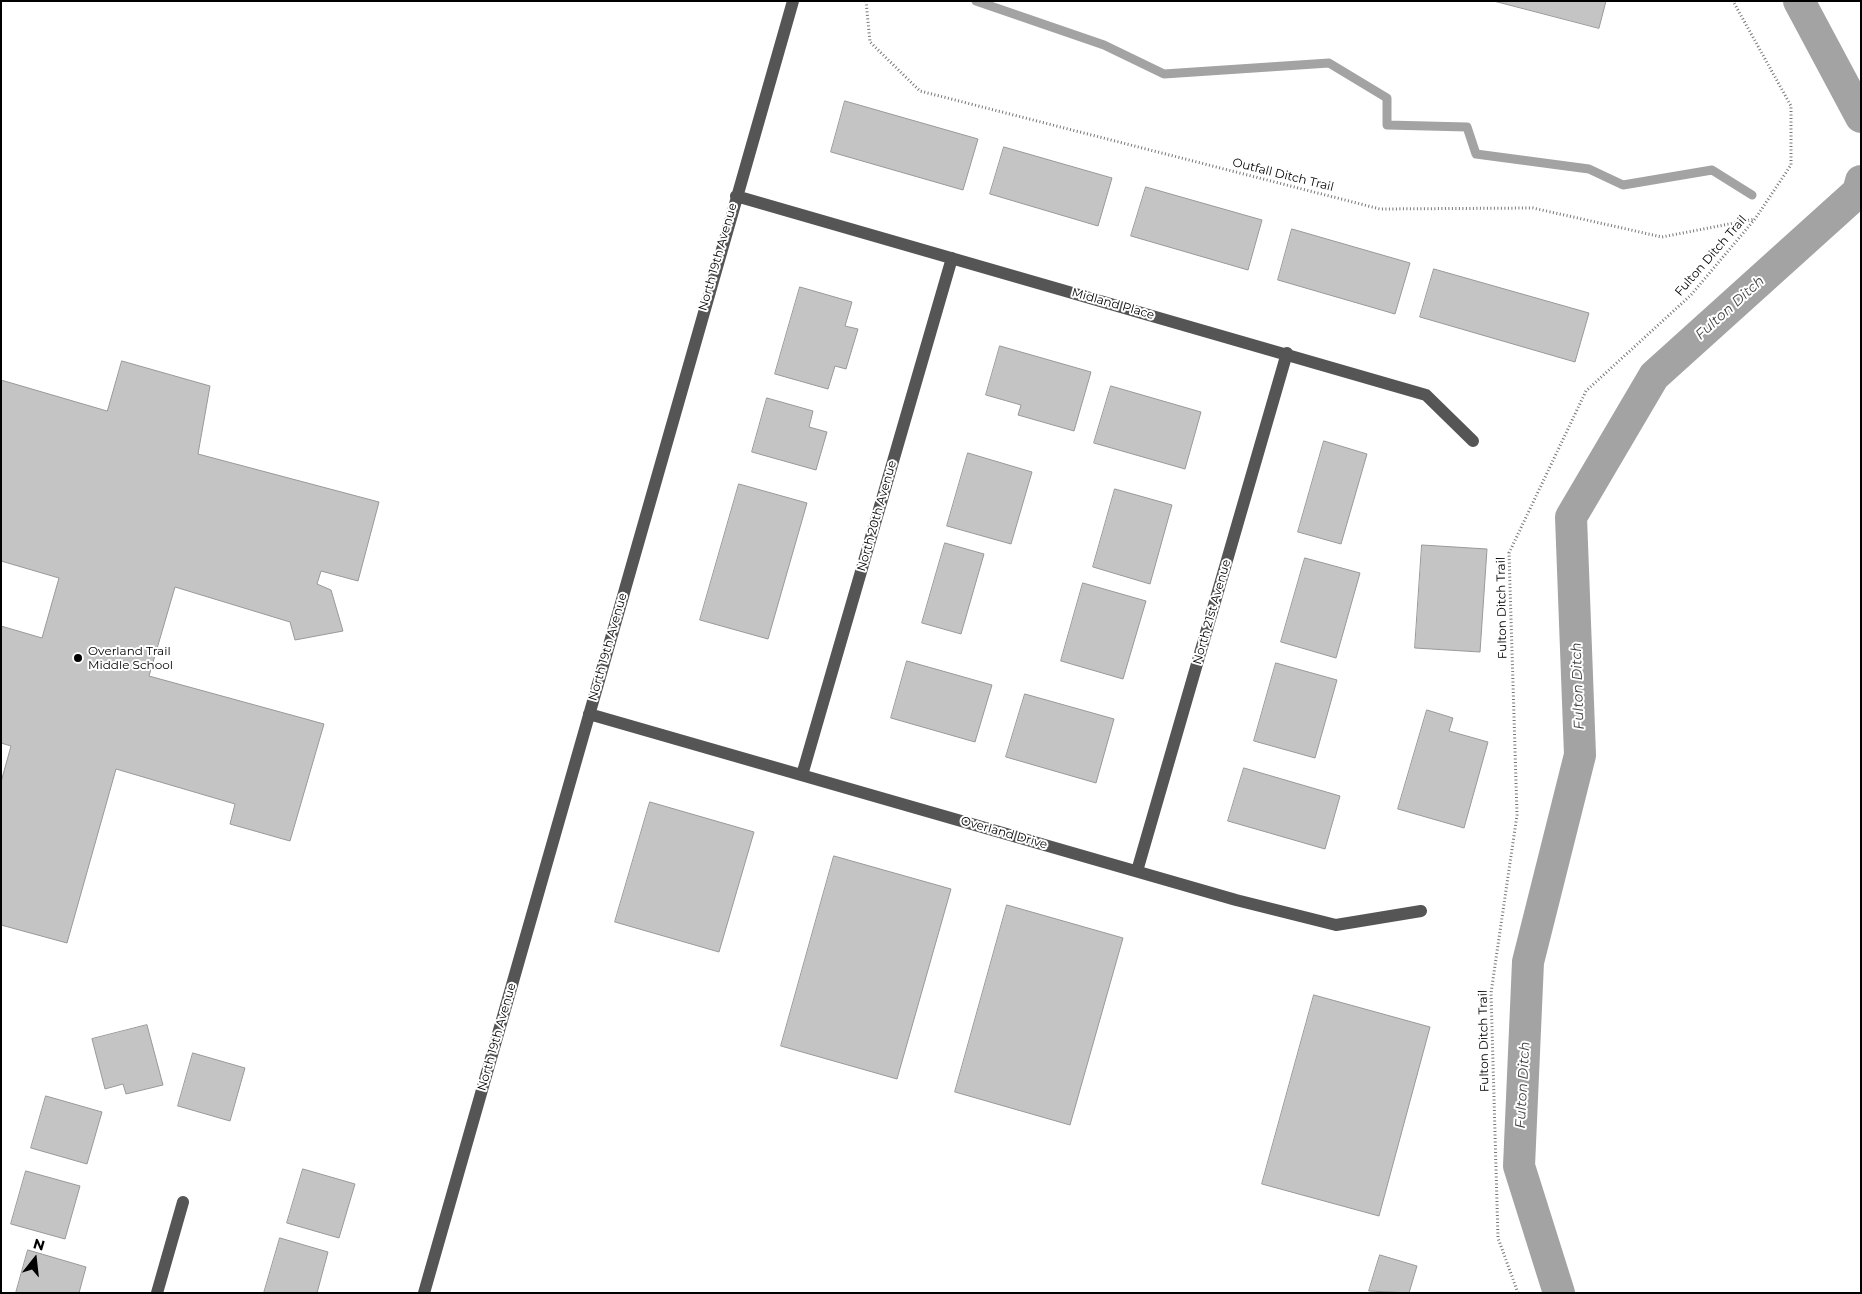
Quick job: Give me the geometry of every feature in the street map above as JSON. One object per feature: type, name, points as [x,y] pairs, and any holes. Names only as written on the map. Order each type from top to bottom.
[{"type":"street","name":"North 19th Avenue","points":[[424,1293],[793,1]]},
{"type":"street","name":"Midland Place","points":[[736,196],[1426,394],[1474,441]]},
{"type":"street","name":"North 20th Avenue","points":[[802,775],[952,258]]},
{"type":"street","name":"North 21st Avenue","points":[[1137,871],[1287,353]]},
{"type":"street","name":"Overland Drive","points":[[589,714],[1137,871],[1336,925],[1421,911]]},
{"type":"street","points":[[157,1293],[183,1202]]},
{"type":"path","name":"Outfall Ditch Trail","points":[[866,1],[870,42],[920,91],[1380,210],[1533,208],[1662,237],[1755,219]]},
{"type":"path","name":"Fulton Ditch Trail","points":[[1518,1293],[1498,1238],[1491,993],[1517,815],[1509,553],[1586,391],[1691,295],[1755,219],[1792,165],[1791,106],[1733,1]]},
{"type":"building","points":[[1494,1],[1606,1],[1599,28]]},
{"type":"building","points":[[845,101],[978,139],[963,190],[831,152]]},
{"type":"building","points":[[1004,147],[1112,178],[1098,226],[990,194]]},
{"type":"building","points":[[1146,187],[1262,220],[1248,270],[1131,236]]},
{"type":"building","points":[[1292,229],[1410,263],[1395,314],[1278,280]]},
{"type":"building","points":[[1434,269],[1589,313],[1575,362],[1420,317]]},
{"type":"building","points":[[800,287],[852,302],[845,326],[858,329],[846,369],[835,366],[828,389],[775,374]]},
{"type":"building","points":[[1000,346],[1091,372],[1074,431],[1018,415],[1021,405],[986,395]]},
{"type":"building","name":"Overland Trail Middle School","points":[[122,361],[210,386],[198,454],[379,502],[358,581],[321,571],[317,584],[331,590],[343,631],[295,640],[290,622],[175,587],[149,676],[324,724],[290,841],[230,824],[235,804],[116,769],[67,943],[1,925],[1,782],[11,746],[1,743],[1,626],[42,638],[59,578],[1,561],[1,380],[107,411]]},
{"type":"building","points":[[1111,386],[1201,412],[1185,469],[1094,443]]},
{"type":"building","points":[[767,398],[813,411],[809,427],[827,432],[816,470],[752,452]]},
{"type":"building","points":[[1324,441],[1367,454],[1341,544],[1298,532]]},
{"type":"building","points":[[968,453],[1032,472],[1011,544],[947,526]]},
{"type":"building","points":[[739,484],[807,503],[768,639],[700,620]]},
{"type":"building","points":[[1115,489],[1172,505],[1150,584],[1093,567]]},
{"type":"building","points":[[945,543],[984,554],[961,634],[922,623]]},
{"type":"building","points":[[1422,545],[1487,549],[1480,652],[1415,648]]},
{"type":"building","points":[[1305,558],[1360,573],[1336,658],[1281,642]]},
{"type":"building","points":[[1083,583],[1146,601],[1123,679],[1061,661]]},
{"type":"building","points":[[907,661],[992,685],[975,742],[891,718]]},
{"type":"building","points":[[1276,663],[1337,680],[1315,758],[1254,741]]},
{"type":"building","points":[[1025,694],[1114,719],[1096,783],[1006,757]]},
{"type":"building","points":[[1427,710],[1453,718],[1449,731],[1488,742],[1464,828],[1398,809]]},
{"type":"building","points":[[1244,768],[1340,796],[1325,849],[1228,821]]},
{"type":"building","points":[[650,802],[754,832],[719,952],[615,922]]},
{"type":"building","points":[[834,856],[951,889],[897,1079],[781,1046]]},
{"type":"building","points":[[1007,905],[1123,938],[1070,1125],[955,1092]]},
{"type":"building","points":[[1314,995],[1430,1027],[1379,1216],[1262,1184]]},
{"type":"building","points":[[147,1025],[163,1085],[126,1094],[123,1084],[105,1089],[92,1039]]},
{"type":"building","points":[[193,1053],[245,1068],[230,1121],[178,1106]]},
{"type":"building","points":[[46,1096],[102,1112],[87,1164],[31,1148]]},
{"type":"building","points":[[303,1169],[355,1184],[339,1238],[287,1223]]},
{"type":"building","points":[[26,1171],[80,1186],[65,1239],[11,1224]]},
{"type":"building","points":[[280,1238],[328,1252],[317,1293],[264,1293]]},
{"type":"building","points":[[28,1250],[86,1267],[79,1293],[16,1293]]},
{"type":"building","points":[[1380,1255],[1417,1266],[1409,1293],[1369,1291]]},
{"type":"waterway","points":[[976,1],[1104,45],[1164,74],[1329,63],[1387,98],[1387,125],[1467,127],[1476,154],[1589,169],[1623,185],[1712,170],[1752,195]]},
{"type":"waterway","name":"Fulton Ditch","points":[[1799,1],[1861,117]]},
{"type":"waterway","name":"Fulton Ditch","points":[[1559,1293],[1519,1166],[1528,962],[1580,755],[1571,517],[1654,376],[1858,192],[1861,181]]},
{"type":"place","name":"Overland Trail Middle School","points":[[78,658]]}]
